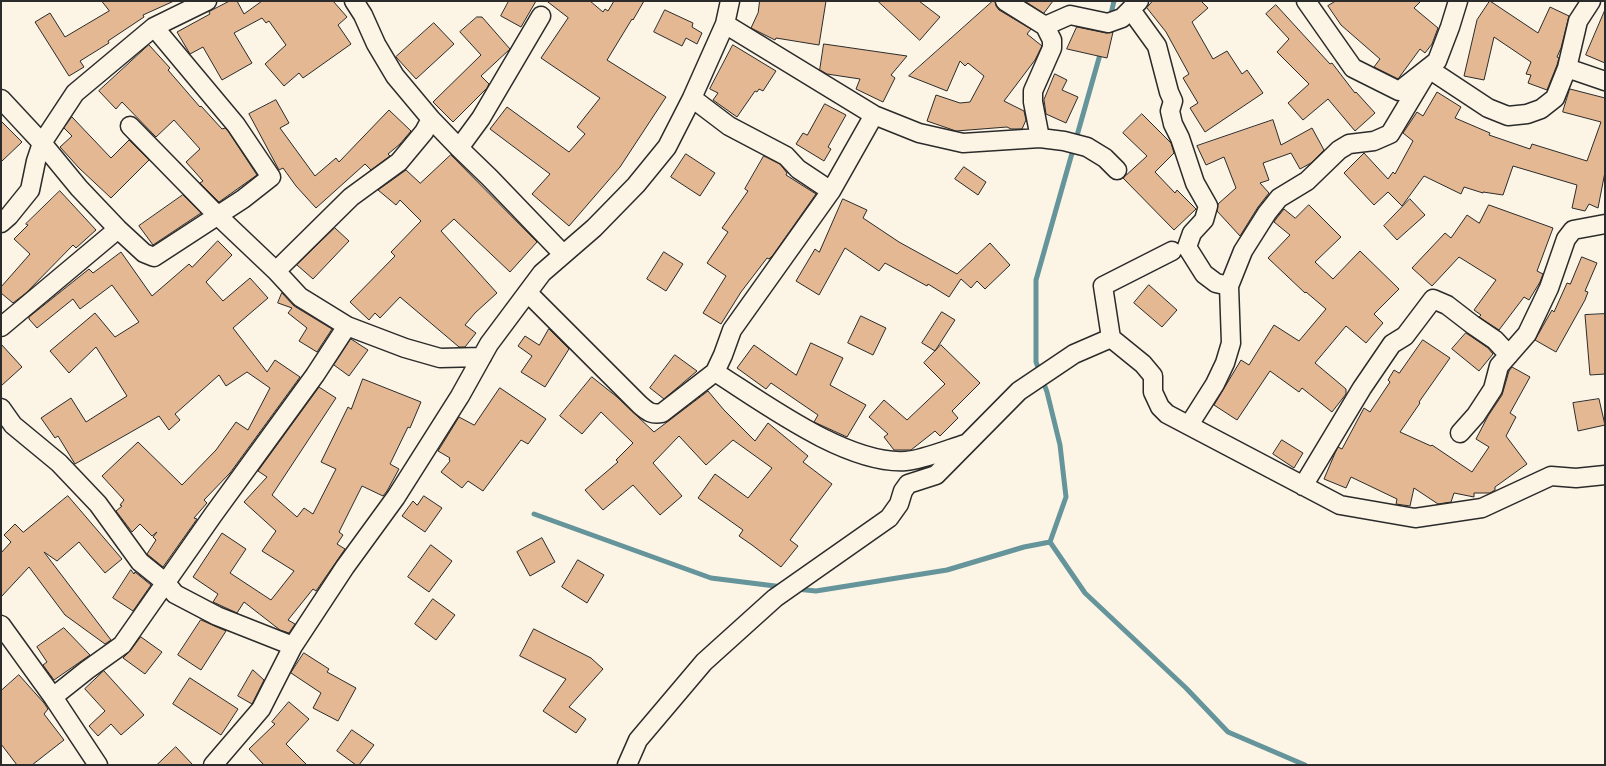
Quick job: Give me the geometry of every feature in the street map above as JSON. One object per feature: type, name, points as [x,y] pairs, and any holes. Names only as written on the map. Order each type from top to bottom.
[{"type":"street","points":[[1,223],[9,216],[30,190],[36,161],[42,143],[75,93],[154,27],[207,1]]},
{"type":"street","points":[[354,1],[363,15],[376,44],[395,76],[431,119],[563,254]]},
{"type":"street","points":[[213,765],[261,709],[293,646],[345,567],[396,497],[460,396],[489,344],[542,273],[594,228],[636,185],[667,147],[692,98],[725,24],[730,1]]},
{"type":"street","points":[[1005,1],[1045,26],[1052,40],[1052,48],[1033,91],[1033,102],[1040,138]]},
{"type":"street","points":[[1306,1],[1352,68],[1399,91],[1429,69],[1437,61],[1458,1]]},
{"type":"street","points":[[1429,69],[1488,108],[1508,116],[1527,114],[1541,109],[1555,98],[1567,68],[1578,21],[1591,1]]},
{"type":"street","points":[[1045,26],[1070,15],[1108,23],[1122,18],[1135,6],[1157,46],[1169,92],[1173,101],[1170,111],[1173,124],[1180,138],[1195,183],[1208,206],[1204,220],[1192,233],[1187,247],[1204,274],[1216,283],[1228,286]]},
{"type":"street","points":[[459,148],[481,118],[541,16]]},
{"type":"street","points":[[725,24],[874,115],[919,133],[963,143],[1040,138],[1064,141],[1087,147],[1105,158],[1117,170]]},
{"type":"street","points":[[1,99],[42,143],[79,188],[118,229],[144,253],[154,257],[243,199],[271,177],[236,125],[154,27]]},
{"type":"street","points":[[1567,68],[1605,81]]},
{"type":"street","points":[[1189,425],[1225,364],[1231,343],[1228,286],[1243,251],[1267,213],[1279,198],[1307,181],[1339,150],[1349,144],[1374,141],[1390,134],[1429,69]]},
{"type":"street","points":[[692,98],[730,126],[786,156],[798,169],[831,191]]},
{"type":"street","points":[[528,293],[650,413],[655,415],[662,413],[715,372],[732,330],[831,191],[874,115]]},
{"type":"street","points":[[276,271],[351,197],[399,162],[424,132],[431,119]]},
{"type":"street","points":[[130,126],[217,215],[276,271],[300,297],[347,326],[405,348],[440,358],[482,357]]},
{"type":"street","points":[[1460,433],[1476,415],[1493,389],[1499,366],[1527,334],[1549,288],[1566,239],[1573,230],[1605,224]]},
{"type":"street","points":[[1,327],[118,229]]},
{"type":"street","points":[[1172,251],[1103,286],[1110,338],[1143,364],[1153,376],[1153,392],[1160,407],[1167,414],[1302,486],[1340,505],[1415,518],[1482,508],[1551,476],[1576,478],[1605,476]]},
{"type":"street","points":[[1302,486],[1362,388],[1392,344],[1405,336],[1433,299],[1447,305],[1495,340],[1509,355]]},
{"type":"street","points":[[53,697],[122,645],[213,515],[315,375],[347,326]]},
{"type":"street","points":[[627,765],[638,740],[704,662],[775,598],[889,518],[899,504],[903,491],[908,484],[936,475],[1019,391],[1074,354],[1110,338]]},
{"type":"street","points":[[715,372],[780,414],[840,447],[877,459],[907,461],[944,451],[970,441]]},
{"type":"street","points":[[1,408],[13,425],[59,463],[98,504],[140,562],[166,583],[175,594],[217,616],[293,646]]},
{"type":"street","points":[[1,625],[53,697],[98,765]]},
{"type":"building","points":[[102,1],[174,1],[143,15],[144,17],[108,41],[109,43],[80,61],[84,67],[69,76],[35,22],[50,13],[65,37],[109,11]]},
{"type":"building","points":[[230,1],[237,1],[244,14],[262,1],[333,1],[347,17],[338,25],[351,44],[303,78],[299,73],[284,86],[265,64],[286,45],[269,21],[266,23],[262,18],[234,33],[252,63],[222,80],[203,47],[190,54],[177,32]]},
{"type":"building","points":[[509,1],[536,1],[521,27],[501,16]]},
{"type":"building","points":[[547,1],[590,1],[603,12],[605,9],[608,11],[614,1],[644,1],[607,60],[666,97],[620,167],[569,226],[532,194],[550,174],[490,129],[507,107],[569,152],[585,134],[577,127],[600,98],[541,58],[568,18]]},
{"type":"building","points":[[760,1],[826,1],[819,45],[776,38],[775,40],[751,28],[758,13]]},
{"type":"building","points":[[878,1],[919,1],[940,17],[920,40]]},
{"type":"building","points":[[993,1],[995,1],[999,10],[1031,29],[1027,34],[1042,46],[1035,60],[1004,101],[1024,111],[1026,120],[1022,129],[1011,129],[1007,127],[956,131],[927,121],[936,95],[960,103],[970,102],[984,76],[968,63],[965,66],[960,61],[947,91],[909,76]]},
{"type":"building","points":[[1025,1],[1053,1],[1044,13]]},
{"type":"building","points":[[1153,1],[1201,1],[1208,8],[1192,22],[1213,59],[1227,51],[1242,74],[1247,70],[1263,93],[1205,132],[1190,108],[1198,103],[1183,78],[1189,74],[1166,32],[1147,8]]},
{"type":"building","points":[[1336,1],[1421,1],[1414,8],[1438,28],[1432,44],[1425,53],[1420,49],[1398,79],[1374,67],[1380,59],[1341,25],[1328,6]]},
{"type":"building","points":[[1490,1],[1538,33],[1550,7],[1569,16],[1561,48],[1557,57],[1559,58],[1557,65],[1547,90],[1528,83],[1531,75],[1526,74],[1531,62],[1494,37],[1484,80],[1464,76],[1477,20]]},
{"type":"building","points":[[1276,5],[1330,64],[1332,63],[1355,93],[1356,92],[1375,113],[1355,131],[1328,99],[1303,120],[1288,103],[1309,84],[1277,52],[1289,39],[1266,14]]},
{"type":"building","points":[[665,10],[693,23],[692,27],[702,33],[697,44],[686,38],[682,46],[654,32]]},
{"type":"building","points":[[1605,10],[1605,63],[1586,55]]},
{"type":"building","points":[[477,17],[482,17],[510,49],[481,76],[489,84],[487,88],[453,122],[433,102],[481,55],[460,32]]},
{"type":"building","points":[[434,23],[454,44],[416,79],[396,57]]},
{"type":"building","points":[[1077,27],[1106,33],[1113,32],[1107,58],[1067,49]]},
{"type":"building","points":[[824,44],[907,56],[891,75],[895,78],[883,102],[856,89],[860,79],[827,74],[820,70]]},
{"type":"building","points":[[149,45],[170,68],[168,70],[200,107],[201,106],[222,129],[225,128],[228,131],[257,175],[219,202],[200,183],[203,181],[186,162],[200,149],[174,120],[156,137],[122,102],[116,109],[99,91]]},
{"type":"building","points":[[733,45],[776,71],[763,91],[759,89],[757,92],[755,91],[737,117],[713,100],[718,93],[710,89]]},
{"type":"building","points":[[1055,74],[1067,80],[1062,90],[1078,97],[1066,123],[1046,114],[1044,100]]},
{"type":"building","points":[[1570,89],[1605,98],[1605,172],[1598,208],[1589,204],[1585,211],[1572,208],[1577,185],[1513,166],[1503,195],[1483,193],[1464,187],[1461,194],[1424,176],[1402,206],[1388,192],[1374,205],[1344,173],[1364,153],[1388,179],[1393,172],[1395,174],[1413,141],[1403,133],[1417,112],[1423,116],[1437,92],[1461,107],[1455,118],[1490,133],[1489,135],[1530,149],[1532,144],[1587,161],[1601,122],[1563,112]]},
{"type":"building","points":[[276,100],[289,123],[280,128],[315,176],[336,158],[339,162],[389,110],[411,131],[400,144],[388,154],[390,156],[371,170],[365,164],[316,208],[296,186],[283,168],[279,170],[249,114]]},
{"type":"building","points":[[825,104],[846,115],[828,147],[831,149],[824,161],[796,144],[803,133],[807,135]]},
{"type":"building","points":[[1142,114],[1171,143],[1174,153],[1155,172],[1175,193],[1177,190],[1196,209],[1174,230],[1123,178],[1147,156],[1123,133]]},
{"type":"building","points":[[72,117],[111,158],[129,140],[149,160],[111,198],[79,168],[60,147],[72,136],[64,128]]},
{"type":"building","points":[[1273,120],[1281,145],[1312,128],[1324,150],[1311,163],[1300,169],[1291,153],[1263,163],[1269,180],[1260,183],[1269,193],[1258,207],[1240,236],[1217,211],[1218,204],[1236,188],[1224,157],[1206,165],[1197,146]]},
{"type":"building","points":[[1,121],[22,142],[1,162]]},
{"type":"building","points":[[686,154],[715,173],[700,196],[671,177]]},
{"type":"building","points":[[451,155],[537,242],[510,272],[454,219],[441,231],[497,293],[475,313],[465,325],[476,333],[465,347],[459,347],[400,297],[380,318],[375,313],[369,320],[350,302],[395,256],[391,252],[421,221],[400,200],[396,205],[378,190],[406,170],[420,183]]},
{"type":"building","points":[[764,156],[780,164],[787,173],[786,175],[816,194],[773,255],[769,259],[767,258],[741,292],[721,324],[703,313],[726,276],[707,263],[728,232],[722,228],[748,191],[745,189]]},
{"type":"building","points":[[964,167],[986,182],[978,195],[955,179]]},
{"type":"building","points":[[60,191],[96,230],[76,248],[73,245],[26,293],[13,303],[1,293],[1,287],[30,254],[14,239],[28,225],[26,224]]},
{"type":"building","points":[[183,195],[201,213],[153,245],[139,226]]},
{"type":"building","points":[[843,199],[867,210],[863,218],[899,242],[957,274],[990,243],[1010,265],[985,289],[977,281],[971,288],[961,279],[949,297],[928,284],[927,286],[885,263],[879,271],[845,248],[819,295],[796,281],[815,249],[819,252]]},
{"type":"building","points":[[1410,199],[1425,215],[1397,240],[1384,226]]},
{"type":"building","points":[[1309,205],[1341,237],[1315,262],[1333,279],[1360,251],[1399,289],[1374,314],[1383,323],[1366,343],[1346,326],[1315,363],[1346,389],[1346,394],[1332,412],[1302,388],[1299,392],[1270,371],[1237,420],[1214,405],[1241,360],[1249,365],[1274,325],[1299,341],[1326,309],[1306,292],[1305,293],[1268,258],[1290,235],[1274,222],[1276,219],[1284,209],[1295,218]]},
{"type":"building","points":[[1489,205],[1553,228],[1537,271],[1543,274],[1540,282],[1529,300],[1524,297],[1499,330],[1479,317],[1481,315],[1474,310],[1496,280],[1459,257],[1432,286],[1412,268],[1445,233],[1451,238],[1467,215],[1479,223]]},
{"type":"building","points":[[335,228],[349,241],[313,279],[297,265]]},
{"type":"building","points":[[218,241],[232,255],[206,282],[223,301],[250,278],[268,298],[233,328],[267,372],[275,360],[300,377],[230,473],[204,500],[207,503],[194,518],[197,519],[163,567],[147,554],[156,540],[153,537],[157,532],[152,536],[140,524],[132,532],[116,511],[122,506],[120,505],[124,500],[102,476],[138,442],[182,485],[216,450],[236,422],[248,430],[270,388],[247,372],[226,386],[219,375],[175,414],[180,420],[169,430],[159,416],[75,464],[58,436],[55,438],[41,418],[71,398],[86,422],[127,396],[96,347],[69,373],[50,351],[95,313],[115,337],[139,322],[112,285],[80,309],[73,299],[37,328],[29,317],[89,269],[93,273],[121,252],[152,296],[189,264],[192,267]]},
{"type":"building","points":[[664,252],[683,264],[666,291],[647,279]]},
{"type":"building","points":[[1582,257],[1597,263],[1585,291],[1588,292],[1585,300],[1556,352],[1535,340],[1552,310],[1554,312],[1567,283],[1570,284]]},
{"type":"building","points":[[1149,285],[1177,310],[1162,327],[1134,303]]},
{"type":"building","points":[[282,293],[294,306],[332,329],[317,352],[299,341],[307,328],[288,313],[292,308],[278,303]]},
{"type":"building","points":[[942,312],[955,320],[935,351],[922,343]]},
{"type":"building","points":[[1605,314],[1605,374],[1590,375],[1585,315]]},
{"type":"building","points":[[861,316],[886,328],[873,355],[848,343]]},
{"type":"building","points":[[549,329],[569,349],[545,387],[521,372],[532,356],[518,346],[525,336],[539,345]]},
{"type":"building","points":[[1466,333],[1488,348],[1493,354],[1479,371],[1452,349]]},
{"type":"building","points":[[351,339],[368,350],[349,376],[334,365]]},
{"type":"building","points":[[1423,340],[1450,358],[1400,432],[1431,446],[1432,445],[1472,472],[1489,447],[1476,439],[1488,416],[1502,395],[1509,371],[1512,367],[1530,377],[1510,413],[1516,417],[1506,436],[1527,464],[1495,487],[1495,490],[1490,493],[1474,493],[1474,497],[1454,493],[1451,502],[1438,504],[1414,488],[1410,506],[1396,504],[1397,499],[1351,477],[1346,488],[1324,479],[1338,447],[1342,449],[1364,408],[1370,412],[1390,382],[1388,380],[1394,370],[1399,373]]},
{"type":"building","points":[[811,343],[843,358],[830,385],[866,405],[847,437],[814,422],[818,415],[771,383],[766,389],[737,368],[754,345],[796,375]]},
{"type":"building","points":[[1,344],[22,367],[1,386]]},
{"type":"building","points":[[941,345],[980,383],[952,411],[958,418],[940,436],[935,431],[911,450],[894,450],[884,437],[888,434],[869,417],[884,400],[907,420],[945,384],[924,363]]},
{"type":"building","points":[[675,355],[697,371],[664,399],[650,388]]},
{"type":"building","points":[[592,377],[617,397],[654,432],[708,391],[724,410],[755,441],[768,423],[808,456],[803,462],[832,484],[790,540],[798,546],[781,567],[739,536],[743,530],[698,498],[715,474],[748,498],[772,468],[733,440],[706,465],[679,436],[653,463],[682,496],[660,515],[633,485],[603,510],[585,490],[618,462],[616,460],[633,443],[601,412],[582,434],[560,416]]},
{"type":"building","points":[[363,379],[421,402],[410,428],[408,427],[390,464],[399,469],[387,491],[383,496],[362,486],[339,532],[343,535],[337,544],[345,549],[316,591],[313,589],[288,620],[295,624],[289,633],[280,630],[244,602],[237,613],[213,602],[218,594],[193,577],[222,533],[246,549],[230,573],[271,600],[294,571],[262,551],[276,531],[244,502],[267,477],[258,471],[319,387],[336,398],[272,495],[297,517],[304,508],[313,514],[336,469],[321,462],[348,407],[351,409]]},
{"type":"building","points":[[500,388],[546,419],[528,444],[521,440],[483,491],[468,481],[462,488],[441,472],[450,461],[450,458],[438,451],[459,417],[474,425]]},
{"type":"building","points":[[1599,399],[1605,425],[1578,431],[1573,403]]},
{"type":"building","points":[[1282,440],[1303,453],[1294,468],[1273,454]]},
{"type":"building","points":[[68,496],[122,559],[105,573],[79,542],[57,561],[44,552],[111,640],[105,644],[65,615],[29,567],[1,597],[1,553],[11,542],[4,535],[15,524],[23,532]]},
{"type":"building","points":[[424,496],[442,508],[425,532],[402,516],[413,501],[417,505]]},
{"type":"building","points":[[542,538],[555,562],[530,576],[517,552]]},
{"type":"building","points":[[431,545],[452,561],[429,592],[408,577]]},
{"type":"building","points":[[578,560],[604,575],[587,603],[562,587]]},
{"type":"building","points":[[131,570],[134,574],[135,572],[151,585],[133,611],[113,598]]},
{"type":"building","points":[[433,599],[455,615],[436,640],[415,624]]},
{"type":"building","points":[[201,620],[226,631],[201,670],[178,655]]},
{"type":"building","points":[[64,628],[90,655],[54,680],[43,665],[47,662],[37,647]]},
{"type":"building","points":[[534,629],[591,658],[603,669],[569,707],[586,719],[576,733],[543,711],[566,679],[520,656]]},
{"type":"building","points":[[141,637],[162,652],[145,674],[123,658]]},
{"type":"building","points":[[304,653],[329,669],[327,672],[356,688],[338,721],[313,708],[321,693],[291,673]]},
{"type":"building","points":[[253,670],[264,680],[252,704],[238,696]]},
{"type":"building","points":[[104,671],[144,715],[121,735],[111,724],[98,736],[89,726],[105,711],[85,689]]},
{"type":"building","points":[[19,675],[44,703],[48,709],[44,714],[64,740],[32,765],[17,765],[1,744],[1,691]]},
{"type":"building","points":[[190,678],[238,709],[221,735],[173,704]]},
{"type":"building","points":[[289,702],[309,719],[286,744],[307,765],[264,765],[249,749],[275,724],[272,722]]},
{"type":"building","points":[[352,730],[374,745],[359,765],[356,765],[337,751]]},
{"type":"building","points":[[176,747],[193,765],[157,765]]},
{"type":"waterway","points":[[1110,18],[1114,1]]},
{"type":"waterway","points":[[1050,542],[1066,497],[1060,445],[1047,392],[1036,362],[1036,280],[1101,51]]},
{"type":"waterway","points":[[534,514],[711,578],[783,587]]},
{"type":"waterway","points":[[1050,542],[1085,593],[1186,688],[1228,732],[1305,765]]},
{"type":"waterway","points":[[796,589],[816,591],[947,570],[1024,547],[1050,542]]}]
